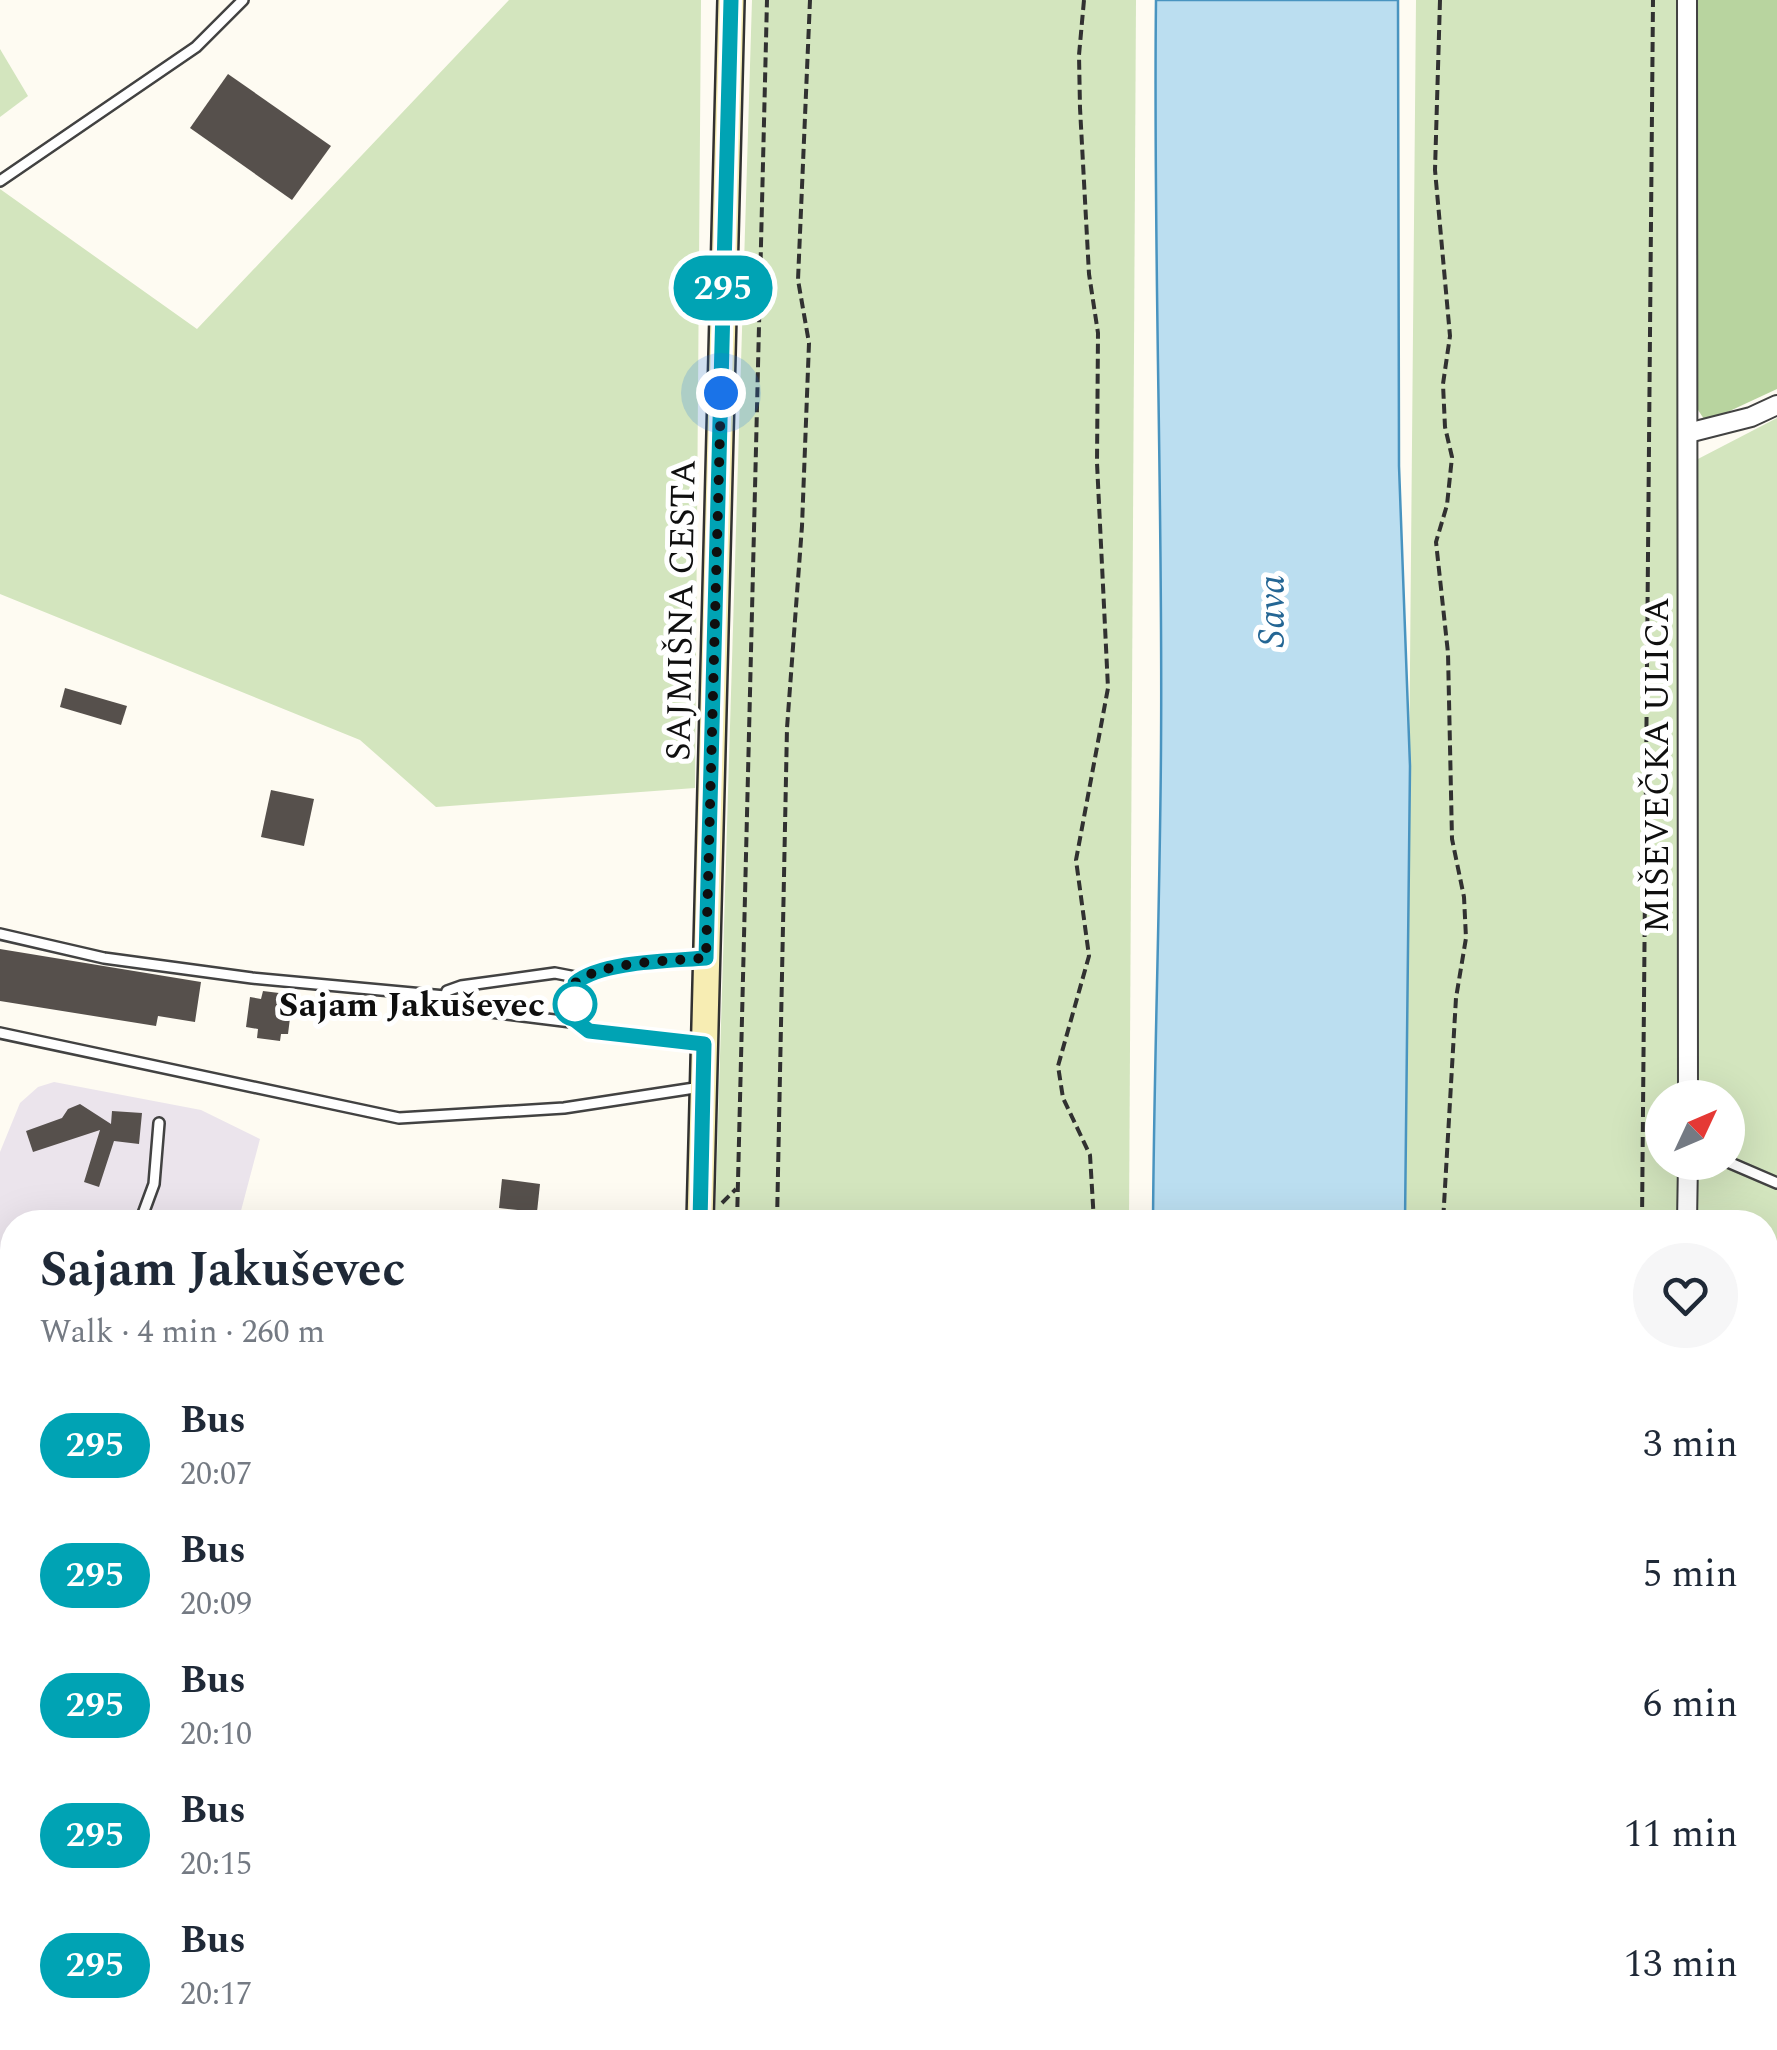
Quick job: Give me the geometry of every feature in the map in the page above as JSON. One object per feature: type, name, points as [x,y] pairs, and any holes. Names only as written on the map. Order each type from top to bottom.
[{"type":"street","name":"SAJMIŠNA CESTA","points":[[700,1210],[731,0]]},
{"type":"street","name":"MIŠEVEČKA ULICA","points":[[1687,0],[1688,1080]]},
{"type":"street","points":[[1688,433],[1732,423],[1777,405]]},
{"type":"street","points":[[1687,1210],[1688,1180]]},
{"type":"lane","points":[[0,181],[196,47],[243,0]]},
{"type":"lane","points":[[0,934],[104,958],[252,978],[444,996]]},
{"type":"lane","points":[[444,996],[461,986],[555,973],[581,978],[652,962],[706,958]]},
{"type":"lane","points":[[581,978],[575,983],[575,1020],[589,1031],[704,1044]]},
{"type":"lane","points":[[444,996],[448,1003],[465,1009],[580,1024]]},
{"type":"lane","points":[[2,1036],[399,1118],[564,1108],[703,1086]]},
{"type":"lane","points":[[144,1210],[154,1184],[159,1122]]},
{"type":"lane","points":[[1745,1169],[1777,1183]]},
{"type":"path","points":[[737,1210],[767,0]]},
{"type":"path","points":[[777,1210],[787,728],[802,526],[809,343],[798,280],[810,0]]},
{"type":"path","points":[[1084,0],[1079,73],[1089,274],[1098,333],[1097,481],[1108,688],[1076,860],[1089,956],[1058,1066],[1063,1098],[1090,1156],[1093,1210]]},
{"type":"path","points":[[1440,0],[1436,170],[1450,336],[1443,384],[1445,427],[1452,456],[1447,505],[1436,542],[1448,653],[1452,839],[1464,896],[1466,938],[1456,998],[1444,1210]]},
{"type":"path","points":[[1642,1210],[1654,0]]},
{"type":"shaded area","points":[[54,1082],[201,1110],[260,1139],[241,1210],[0,1210],[0,1152],[20,1103],[38,1087]]},
{"type":"green space","points":[[509,0],[701,0],[695,788],[436,807],[360,740],[0,594],[0,189],[197,329]]},
{"type":"green space","points":[[752,0],[1136,0],[1129,1210],[715,1210]]},
{"type":"green space","points":[[1416,0],[1676,0],[1681,600],[1679,1080],[1645,1080],[1645,1180],[1679,1180],[1679,1210],[1405,1210]]},
{"type":"green space","points":[[1697,0],[1777,0],[1777,389],[1706,422],[1698,410]]},
{"type":"green space","points":[[0,49],[28,96],[0,117]]},
{"type":"green space","points":[[1777,418],[1777,1210],[1695,1210],[1696,1180],[1745,1180],[1745,1080],[1696,1080],[1696,460]]},
{"type":"water","name":"Sava","points":[[1156,0],[1398,0],[1399,466],[1410,766],[1405,1210],[1153,1210],[1161,654]]},
{"type":"building","points":[[228,74],[331,146],[292,200],[190,128]]},
{"type":"building","points":[[65,688],[127,706],[121,725],[60,707]]},
{"type":"building","points":[[271,790],[314,799],[304,846],[261,837]]},
{"type":"building","points":[[0,949],[201,982],[195,1022],[158,1016],[156,1026],[0,1001]]},
{"type":"building","points":[[263,991],[287,994],[286,1001],[292,1002],[288,1034],[281,1034],[280,1041],[257,1038],[258,1029],[246,1027],[250,997],[261,999]]},
{"type":"building","points":[[80,1104],[111,1124],[112,1111],[142,1113],[139,1144],[114,1141],[99,1187],[84,1182],[100,1130],[33,1152],[26,1131],[62,1118],[68,1109]]},
{"type":"building","points":[[502,1179],[540,1184],[537,1210],[499,1208]]},
{"type":"bus line","name":"295","points":[[700,1210],[704,1044],[589,1031],[575,1020],[575,983],[585,974],[652,962],[706,958],[731,0]]},
{"type":"place","name":"Sajam Jakuševec","points":[[575,1004]]},
{"type":"route","points":[[575,1004],[575,1020],[575,983],[585,974],[652,962],[706,958],[721,393]]}]
